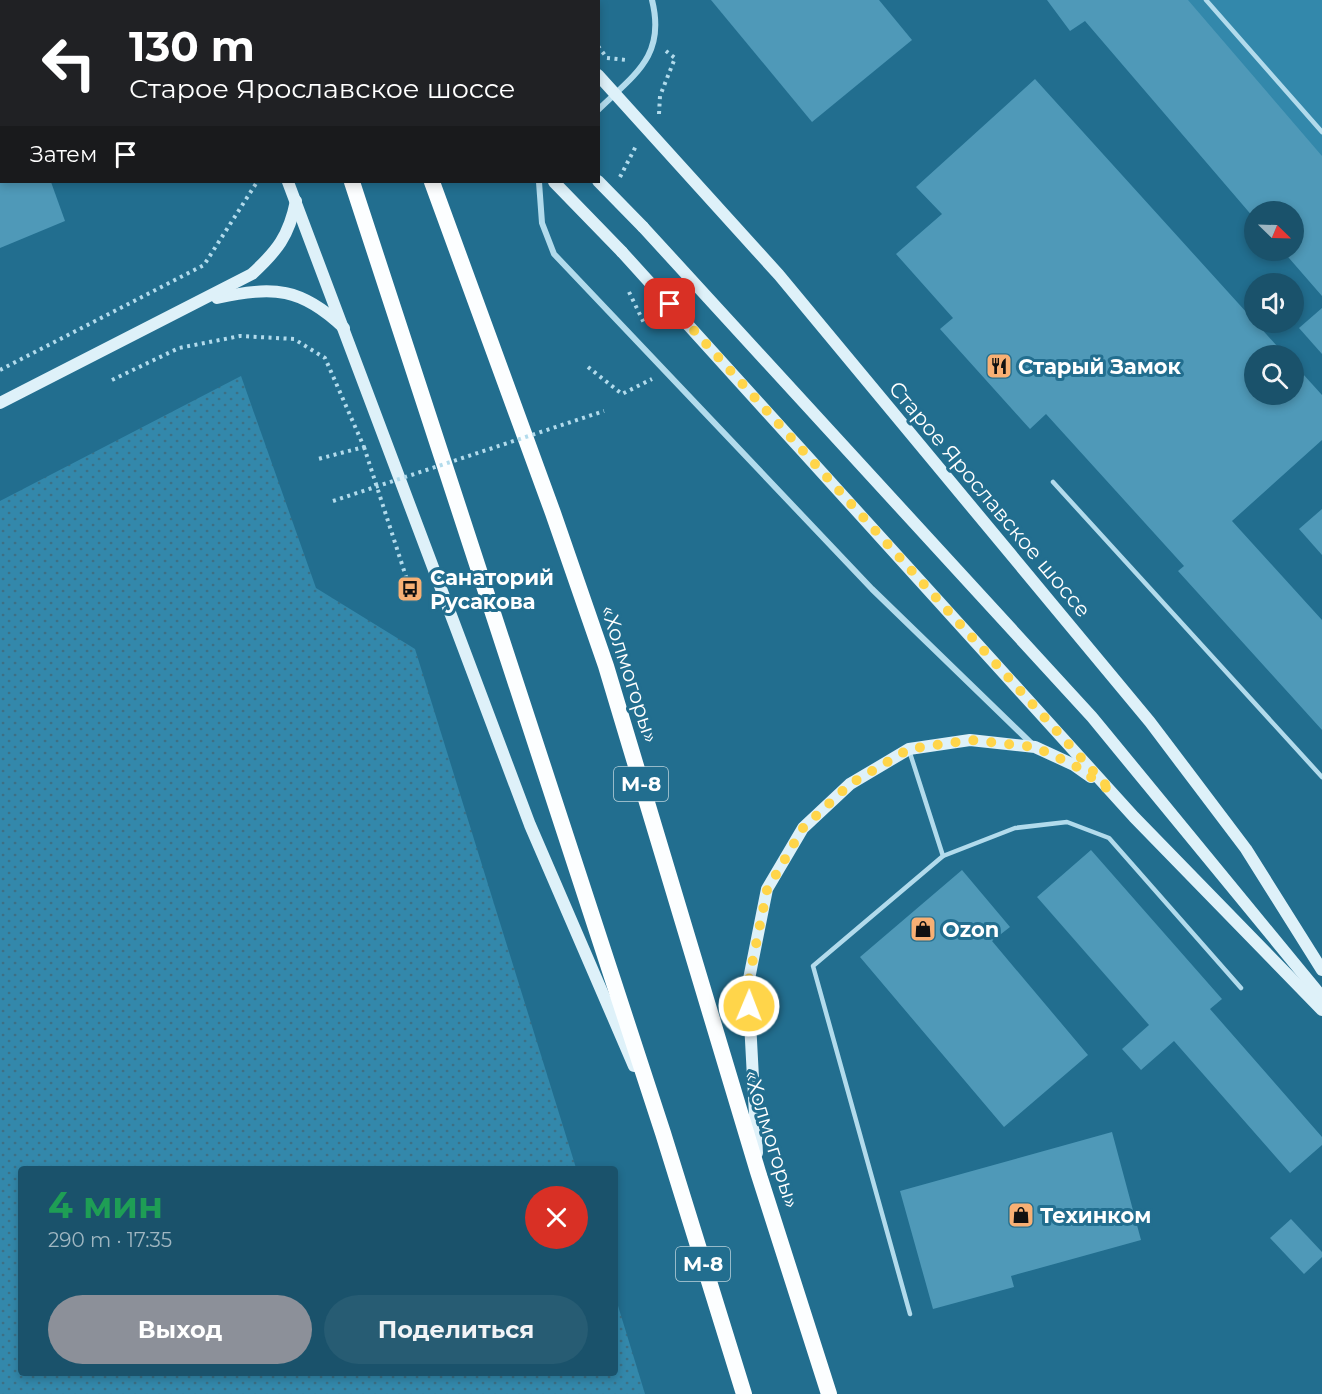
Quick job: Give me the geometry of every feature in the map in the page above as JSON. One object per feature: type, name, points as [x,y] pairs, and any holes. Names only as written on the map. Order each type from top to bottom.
[{"type":"highway","name":"М-8","points":[[352,183],[663,1133],[744,1394]]},
{"type":"highway","name":"«Холмогоры»","points":[[432,183],[553,513],[606,666],[758,1172],[829,1394]]},
{"type":"main road","name":"Старое Ярославское шоссе","points":[[600,77],[779,275],[1150,722],[1246,849],[1322,970]]},
{"type":"main road","points":[[288,183],[346,330],[530,825],[663,1133]]},
{"type":"main road","points":[[555,183],[622,252],[1112,792],[1322,1010]]},
{"type":"main road","points":[[600,183],[643,227],[1092,717],[1322,997]]},
{"type":"main road","points":[[0,403],[252,274],[275,252],[291,225],[296,200]]},
{"type":"main road","points":[[204,300],[255,290],[295,294],[321,306],[346,330]]},
{"type":"main road","points":[[758,1172],[748,984],[767,890],[803,828],[850,784],[909,749],[970,740],[1035,747],[1074,765],[1112,792]]},
{"type":"street","points":[[600,108],[644,64],[656,42],[657,16],[652,0]]},
{"type":"street","points":[[539,183],[542,223],[554,254],[872,589],[1035,747]]},
{"type":"lane","points":[[1206,0],[1322,132]]},
{"type":"lane","points":[[1053,482],[1322,777]]},
{"type":"lane","points":[[909,749],[943,856]]},
{"type":"lane","points":[[910,1314],[813,966],[943,856],[1015,828],[1067,822],[1109,838],[1241,988]]},
{"type":"path","points":[[0,370],[204,265],[256,183]]},
{"type":"path","points":[[112,380],[179,348],[240,336],[294,339],[325,358],[364,447],[410,589]]},
{"type":"path","points":[[333,501],[604,411]]},
{"type":"path","points":[[318,459],[364,447]]},
{"type":"shaded area","points":[[1170,0],[1322,0],[1322,176]]},
{"type":"shaded area","points":[[241,376],[316,588],[415,649],[575,1166],[18,1166],[18,1376],[618,1376],[618,1306],[645,1394],[0,1394],[0,501]]},
{"type":"building","points":[[711,0],[879,0],[912,40],[812,122]]},
{"type":"building","points":[[1047,0],[1188,0],[1322,156],[1322,296],[1292,261],[1304,261],[1304,201],[1244,201],[1244,206],[1085,21],[1070,31]]},
{"type":"building","points":[[1035,79],[1244,310],[1244,333],[1265,333],[1276,345],[1244,345],[1244,405],[1304,405],[1304,375],[1322,395],[1322,440],[1232,521],[1322,620],[1322,730],[1178,571],[1184,566],[1046,414],[1030,429],[940,329],[953,318],[896,254],[942,214],[916,187]]},
{"type":"building","points":[[0,183],[51,183],[65,221],[0,248]]},
{"type":"building","points":[[1322,308],[1322,354],[1303,333],[1304,324]]},
{"type":"building","points":[[1322,509],[1322,555],[1299,529]]},
{"type":"building","points":[[1091,850],[1222,999],[1210,1009],[1322,1137],[1322,1145],[1290,1173],[1174,1041],[1141,1070],[1122,1049],[1149,1025],[1037,897]]},
{"type":"building","points":[[962,870],[1010,927],[992,941],[1088,1055],[1004,1127],[860,957]]},
{"type":"building","name":"Техинком","points":[[1112,1132],[1141,1240],[1011,1276],[1014,1287],[933,1309],[900,1191]]},
{"type":"building","points":[[1291,1219],[1322,1252],[1322,1257],[1304,1274],[1270,1238]]},
{"type":"place","name":"Старый Замок","points":[[999,366]]},
{"type":"place","name":"Санаторий Русакова","points":[[410,589]]},
{"type":"place","name":"Ozon","points":[[923,929]]},
{"type":"place","name":"Техинком","points":[[1021,1215]]},
{"type":"route","points":[[670,304],[1112,792],[1074,765],[1035,747],[970,740],[909,749],[850,784],[803,828],[767,890],[748,984],[749,1006]]}]
